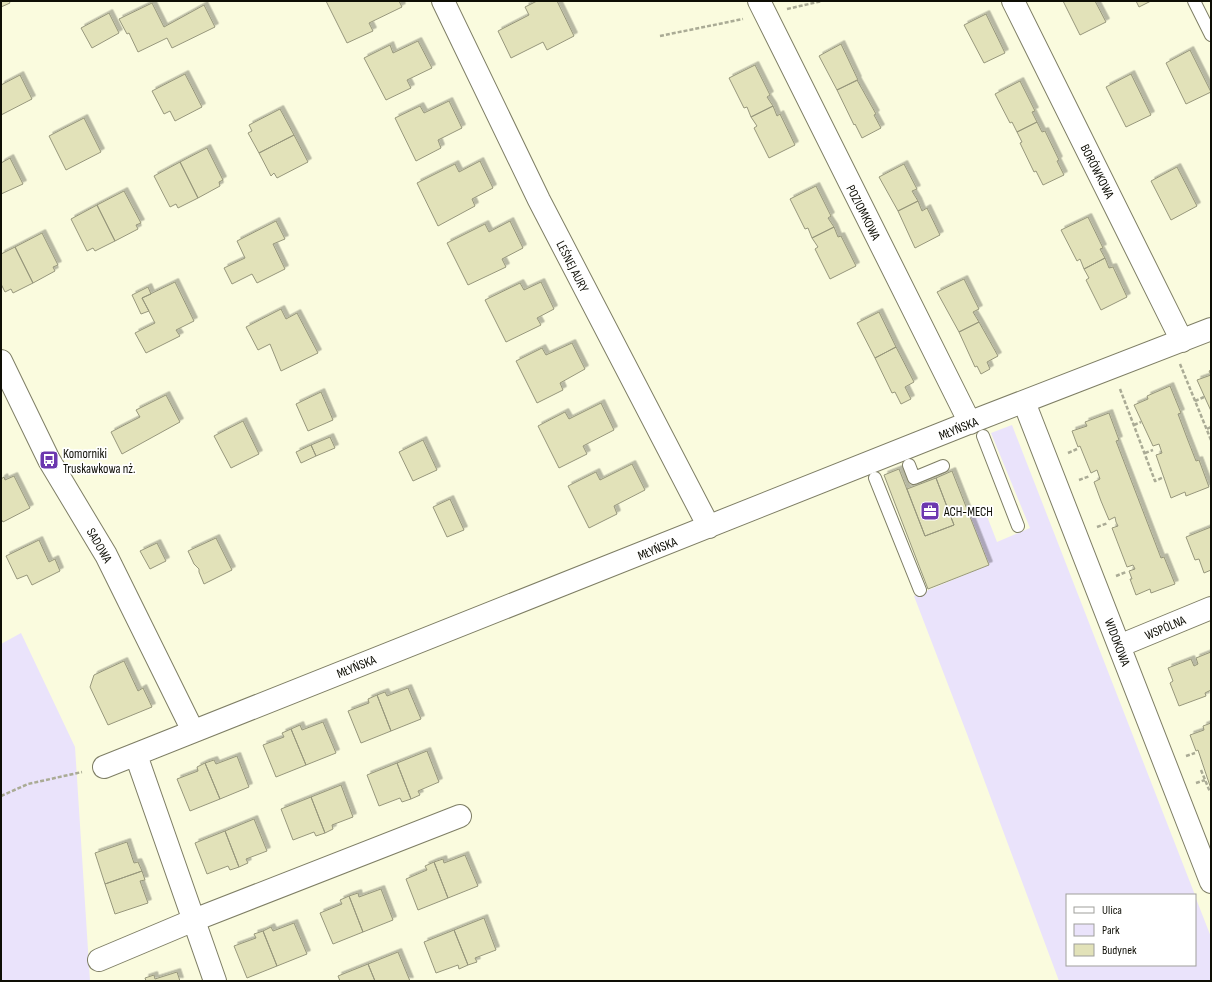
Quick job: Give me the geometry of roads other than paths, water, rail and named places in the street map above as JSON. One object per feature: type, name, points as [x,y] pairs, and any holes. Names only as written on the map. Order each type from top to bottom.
[{"type":"street","name":"LEŚNEJ AURY","points":[[443,1],[538,200],[709,527]]},
{"type":"street","name":"POZIOMKOWA","points":[[759,1],[976,430]]},
{"type":"street","name":"BORÓWKOWA","points":[[1013,1],[1182,341]]},
{"type":"street","name":"MŁYŃSKA","points":[[104,767],[709,527],[976,430],[1024,402],[1211,329]]},
{"type":"street","name":"SADOWA","points":[[1,361],[49,460],[106,555],[193,731]]},
{"type":"street","name":"WIDOKOWA","points":[[1024,402],[1211,882]]},
{"type":"street","name":"WSPÓLNA","points":[[1119,646],[1211,608]]},
{"type":"street","points":[[136,755],[215,981]]},
{"type":"street","points":[[99,960],[194,920],[460,816]]},
{"type":"lane","points":[[1194,1],[1211,35]]},
{"type":"lane","points":[[976,430],[1018,526]]},
{"type":"lane","points":[[909,465],[914,478],[943,466]]},
{"type":"lane","points":[[875,478],[920,590]]},
{"type":"place","name":"Komorniki Truskawkowa nż.","points":[[49,460]]},
{"type":"place","name":"ACH-MECH","points":[[930,511]]}]
